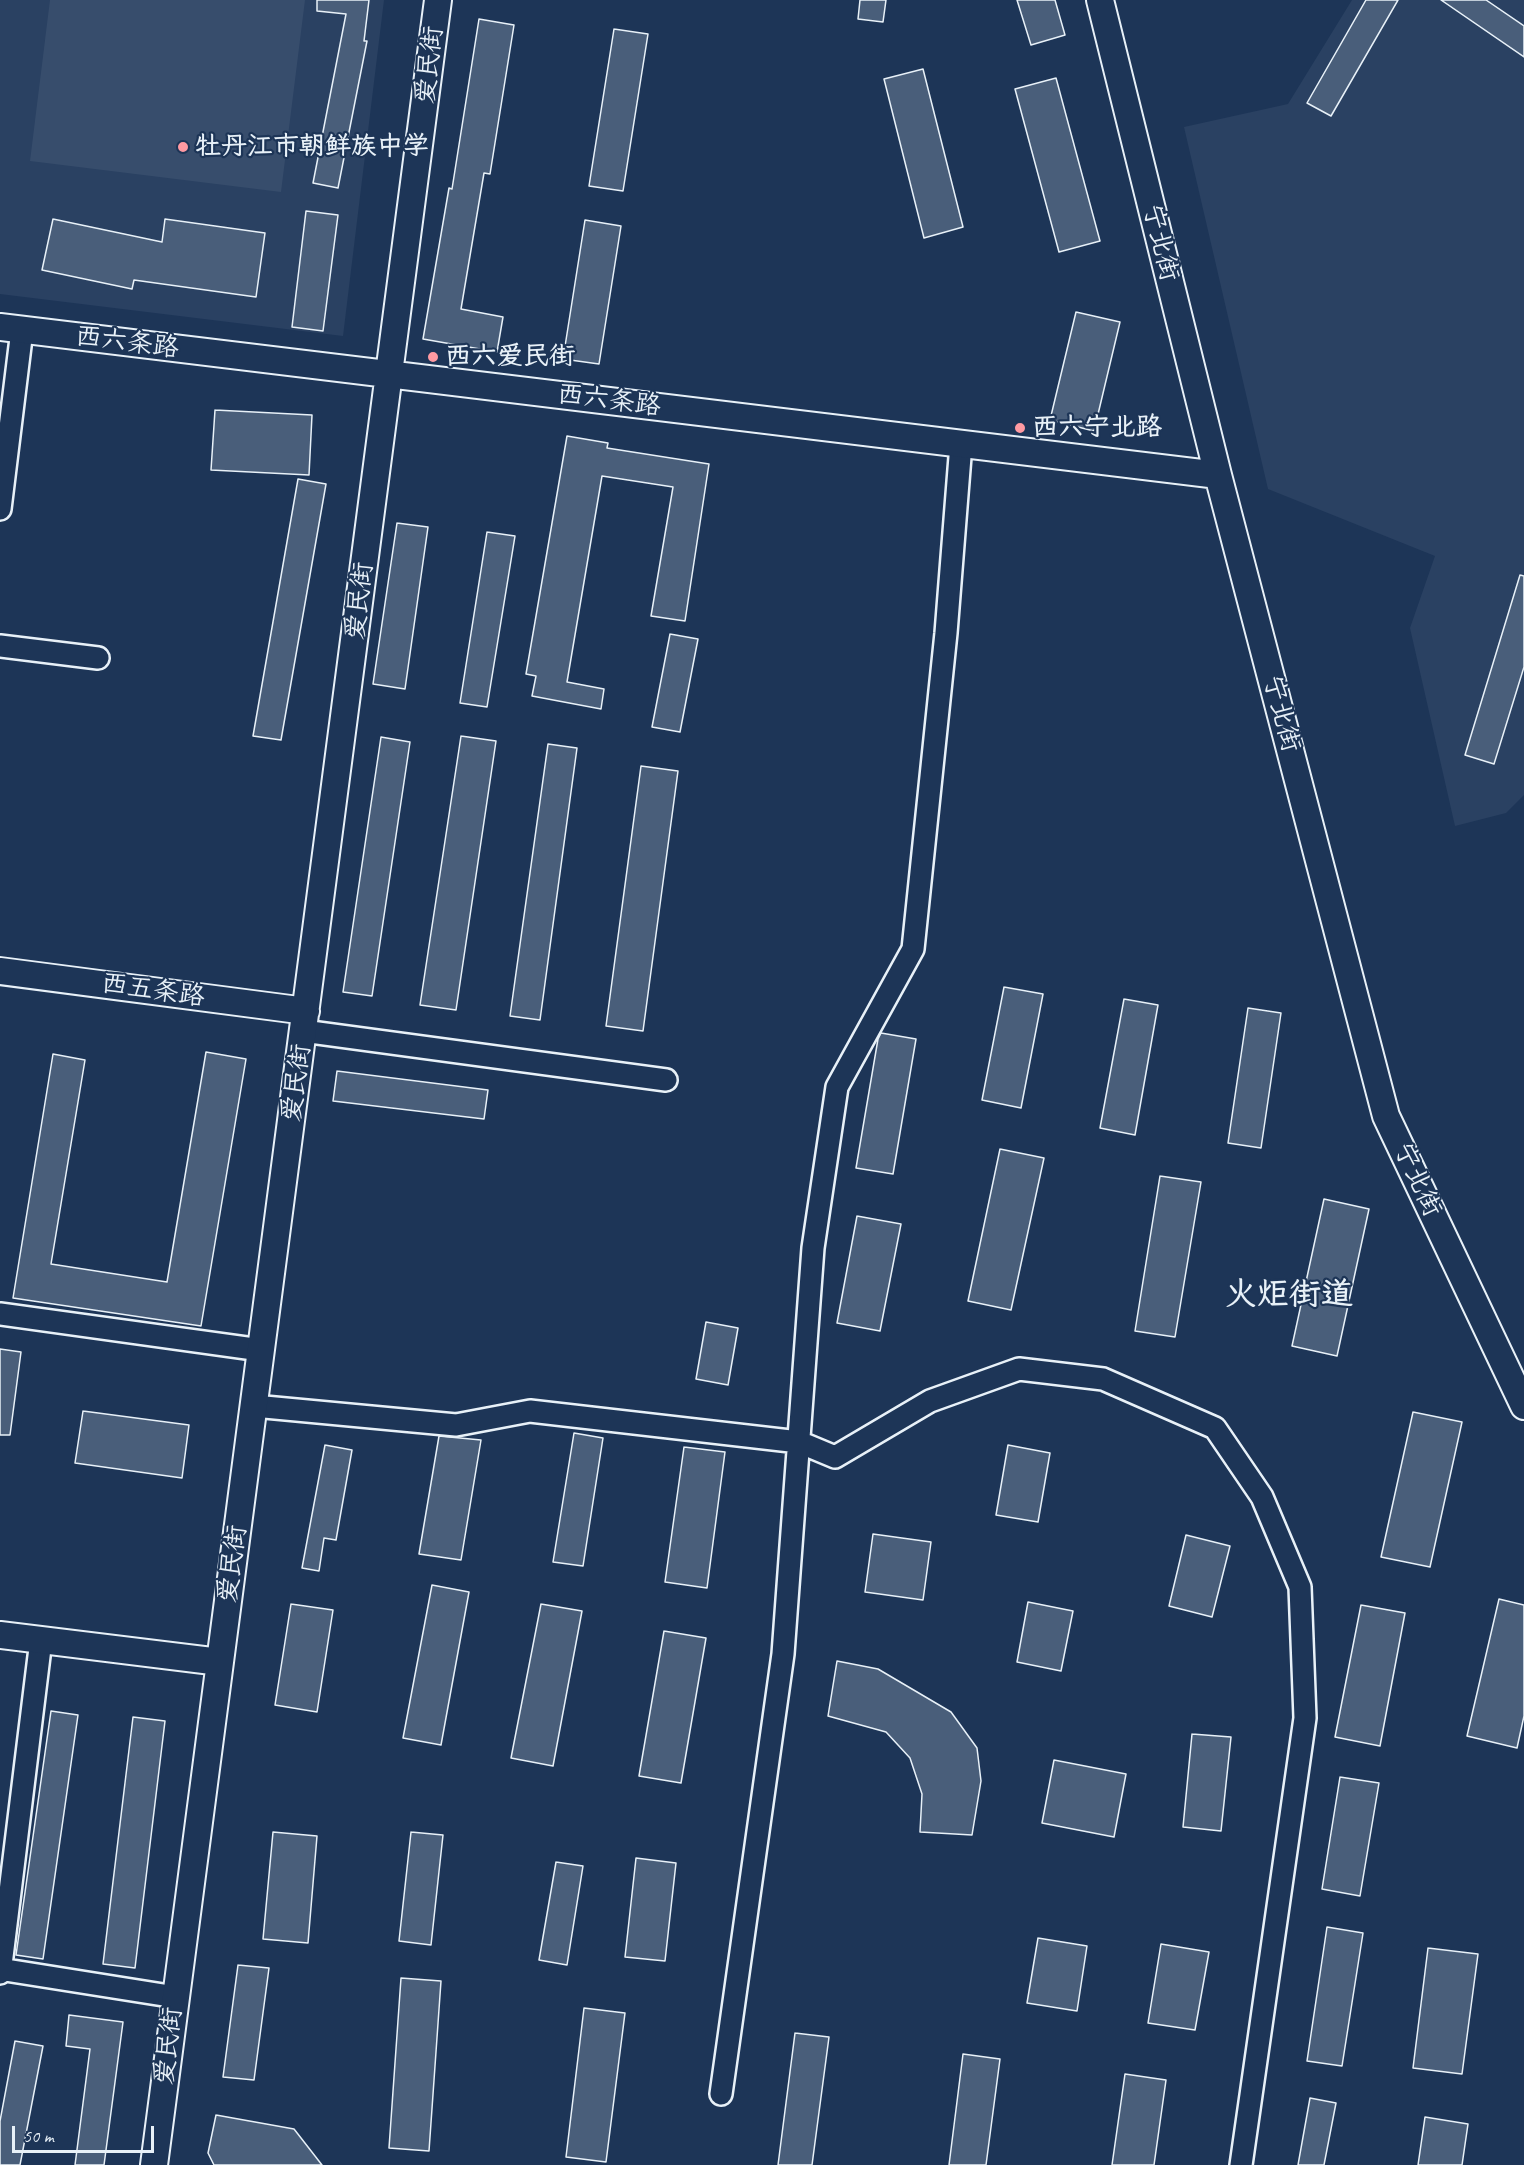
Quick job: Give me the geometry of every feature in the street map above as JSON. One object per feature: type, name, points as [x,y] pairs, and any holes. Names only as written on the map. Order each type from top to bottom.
[{"type":"street","name":"爱民街","points":[[154,2165],[438,0]]},
{"type":"street","name":"宁北街","points":[[1100,0],[1218,475],[1386,1116],[1524,1406]]},
{"type":"street","name":"西六条路","points":[[11,328],[1218,475]]},
{"type":"street","points":[[0,509],[11,328]]},
{"type":"street","points":[[721,2094],[783,1654],[813,1248],[837,1087],[913,949],[946,633],[961,444]]},
{"type":"street","points":[[0,646],[98,658]]},
{"type":"street","name":"西五条路","points":[[0,970],[305,1021]]},
{"type":"street","points":[[305,1021],[666,1080]]},
{"type":"street","points":[[0,1314],[261,1350]]},
{"type":"street","points":[[254,1406],[456,1425],[530,1411],[799,1442],[835,1457],[930,1401],[1019,1369],[1103,1379],[1215,1428],[1263,1497],[1300,1587],[1305,1718],[1241,2165]]},
{"type":"street","points":[[0,1635],[220,1662]]},
{"type":"street","points":[[41,1640],[0,1970],[176,1997]]},
{"type":"shaded area","name":"牡丹江市朝鲜族中学","points":[[0,0],[384,0],[343,336],[0,294]]},
{"type":"shaded area","points":[[50,0],[305,0],[281,192],[30,161]]},
{"type":"shaded area","points":[[1352,0],[1524,0],[1524,795],[1506,813],[1455,826],[1410,628],[1435,556],[1268,489],[1184,127],[1288,104]]},
{"type":"building","points":[[317,0],[369,0],[364,41],[367,41],[338,188],[313,183],[346,14],[317,11]]},
{"type":"building","points":[[860,0],[886,0],[883,22],[858,19]]},
{"type":"building","points":[[1017,0],[1055,0],[1065,35],[1031,45]]},
{"type":"building","points":[[1366,0],[1398,0],[1331,116],[1307,103]]},
{"type":"building","points":[[1441,0],[1486,0],[1524,26],[1524,57]]},
{"type":"building","points":[[479,19],[514,25],[490,174],[484,173],[461,309],[503,317],[497,352],[423,339],[449,188],[452,189]]},
{"type":"building","points":[[614,29],[648,34],[623,191],[589,186]]},
{"type":"building","points":[[923,69],[963,227],[924,238],[884,79]]},
{"type":"building","points":[[1056,78],[1100,241],[1059,252],[1015,89]]},
{"type":"building","points":[[306,211],[338,215],[323,331],[292,327]]},
{"type":"building","points":[[53,219],[162,242],[165,219],[265,233],[256,297],[134,280],[132,289],[42,270]]},
{"type":"building","points":[[585,220],[621,226],[599,364],[563,359]]},
{"type":"building","points":[[1076,312],[1120,322],[1094,431],[1050,420]]},
{"type":"building","points":[[215,410],[312,415],[309,475],[211,470]]},
{"type":"building","points":[[567,436],[608,443],[607,448],[709,464],[685,621],[651,616],[673,487],[602,476],[567,682],[604,689],[601,709],[532,696],[536,676],[526,674]]},
{"type":"building","points":[[298,479],[326,484],[281,740],[253,736]]},
{"type":"building","points":[[397,523],[428,527],[405,689],[373,684]]},
{"type":"building","points":[[487,532],[515,536],[487,707],[460,703]]},
{"type":"building","points":[[1520,575],[1524,576],[1524,667],[1494,764],[1465,755]]},
{"type":"building","points":[[670,634],[698,639],[680,732],[652,727]]},
{"type":"building","points":[[461,736],[496,741],[456,1010],[420,1005]]},
{"type":"building","points":[[381,737],[410,742],[372,996],[343,992]]},
{"type":"building","points":[[548,744],[577,748],[540,1020],[510,1016]]},
{"type":"building","points":[[641,766],[678,771],[643,1031],[606,1026]]},
{"type":"building","points":[[1004,987],[1043,994],[1021,1108],[982,1100]]},
{"type":"building","points":[[1124,999],[1158,1005],[1135,1135],[1100,1128]]},
{"type":"building","points":[[1248,1008],[1281,1013],[1261,1148],[1228,1143]]},
{"type":"building","points":[[881,1033],[916,1039],[893,1174],[856,1168],[878,1039]]},
{"type":"building","points":[[206,1052],[246,1059],[201,1326],[13,1298],[53,1054],[85,1060],[51,1264],[167,1282]]},
{"type":"building","points":[[337,1071],[488,1090],[484,1119],[333,1101]]},
{"type":"building","points":[[1000,1149],[1044,1158],[1011,1310],[968,1301]]},
{"type":"building","points":[[1160,1176],[1201,1182],[1175,1337],[1135,1331]]},
{"type":"building","points":[[1324,1199],[1369,1209],[1337,1356],[1292,1346]]},
{"type":"building","points":[[857,1216],[901,1224],[880,1331],[837,1323]]},
{"type":"building","points":[[706,1322],[738,1328],[728,1385],[696,1379]]},
{"type":"building","points":[[0,1349],[21,1352],[10,1435],[0,1435]]},
{"type":"building","points":[[83,1411],[189,1425],[182,1478],[75,1463]]},
{"type":"building","points":[[1413,1412],[1462,1422],[1430,1567],[1381,1557]]},
{"type":"building","points":[[574,1433],[603,1438],[583,1566],[553,1562]]},
{"type":"building","points":[[439,1436],[481,1440],[461,1560],[419,1554]]},
{"type":"building","points":[[325,1445],[352,1450],[336,1540],[324,1538],[319,1571],[302,1568]]},
{"type":"building","points":[[1008,1445],[1050,1453],[1038,1522],[996,1515]]},
{"type":"building","points":[[684,1447],[725,1452],[707,1588],[665,1582]]},
{"type":"building","points":[[873,1534],[931,1542],[923,1600],[865,1592]]},
{"type":"building","points":[[1186,1535],[1230,1546],[1212,1617],[1169,1606]]},
{"type":"building","points":[[432,1585],[469,1592],[441,1745],[403,1738]]},
{"type":"building","points":[[1499,1599],[1524,1605],[1524,1716],[1517,1748],[1467,1736]]},
{"type":"building","points":[[1028,1602],[1073,1611],[1061,1671],[1017,1662]]},
{"type":"building","points":[[291,1604],[333,1610],[317,1712],[275,1705]]},
{"type":"building","points":[[541,1604],[582,1611],[553,1766],[511,1758]]},
{"type":"building","points":[[1361,1605],[1405,1613],[1380,1746],[1335,1737]]},
{"type":"building","points":[[664,1631],[706,1638],[681,1783],[639,1776]]},
{"type":"building","points":[[837,1661],[878,1669],[951,1712],[977,1748],[981,1781],[972,1835],[920,1832],[922,1794],[910,1758],[886,1732],[828,1716]]},
{"type":"building","points":[[51,1711],[78,1715],[43,1959],[16,1955]]},
{"type":"building","points":[[133,1717],[165,1721],[135,1968],[103,1964]]},
{"type":"building","points":[[1192,1734],[1231,1737],[1221,1831],[1183,1827]]},
{"type":"building","points":[[1054,1760],[1126,1774],[1114,1837],[1042,1823]]},
{"type":"building","points":[[1340,1777],[1379,1783],[1360,1896],[1322,1889]]},
{"type":"building","points":[[273,1832],[317,1836],[308,1943],[263,1939]]},
{"type":"building","points":[[411,1832],[443,1835],[431,1945],[399,1941]]},
{"type":"building","points":[[636,1858],[676,1863],[665,1961],[625,1957]]},
{"type":"building","points":[[556,1862],[583,1866],[567,1965],[539,1960]]},
{"type":"building","points":[[1327,1927],[1363,1933],[1342,2066],[1307,2061]]},
{"type":"building","points":[[1038,1938],[1087,1946],[1077,2011],[1027,2003]]},
{"type":"building","points":[[1161,1944],[1209,1952],[1195,2030],[1148,2023]]},
{"type":"building","points":[[1428,1948],[1478,1954],[1462,2074],[1413,2068]]},
{"type":"building","points":[[238,1965],[269,1968],[254,2080],[223,2077]]},
{"type":"building","points":[[401,1978],[441,1981],[429,2151],[389,2148]]},
{"type":"building","points":[[584,2008],[625,2013],[606,2162],[566,2157]]},
{"type":"building","points":[[69,2015],[123,2022],[104,2165],[75,2165],[90,2049],[66,2046]]},
{"type":"building","points":[[795,2033],[829,2037],[812,2165],[778,2165]]},
{"type":"building","points":[[15,2041],[43,2046],[20,2165],[0,2165],[0,2121]]},
{"type":"building","points":[[963,2054],[1000,2059],[986,2165],[949,2165]]},
{"type":"building","points":[[1125,2074],[1166,2080],[1154,2165],[1112,2165]]},
{"type":"building","points":[[1310,2098],[1336,2103],[1324,2165],[1298,2165]]},
{"type":"building","points":[[216,2115],[294,2129],[322,2165],[214,2165],[208,2153]]},
{"type":"building","points":[[1425,2117],[1468,2124],[1462,2165],[1418,2165]]},
{"type":"place","name":"牡丹江市朝鲜族中学","points":[[183,147]]},
{"type":"place","name":"西六爱民街","points":[[433,357]]},
{"type":"place","name":"西六宁北路","points":[[1020,428]]},
{"type":"district","name":"火炬街道","points":[[1289,1296]]}]
